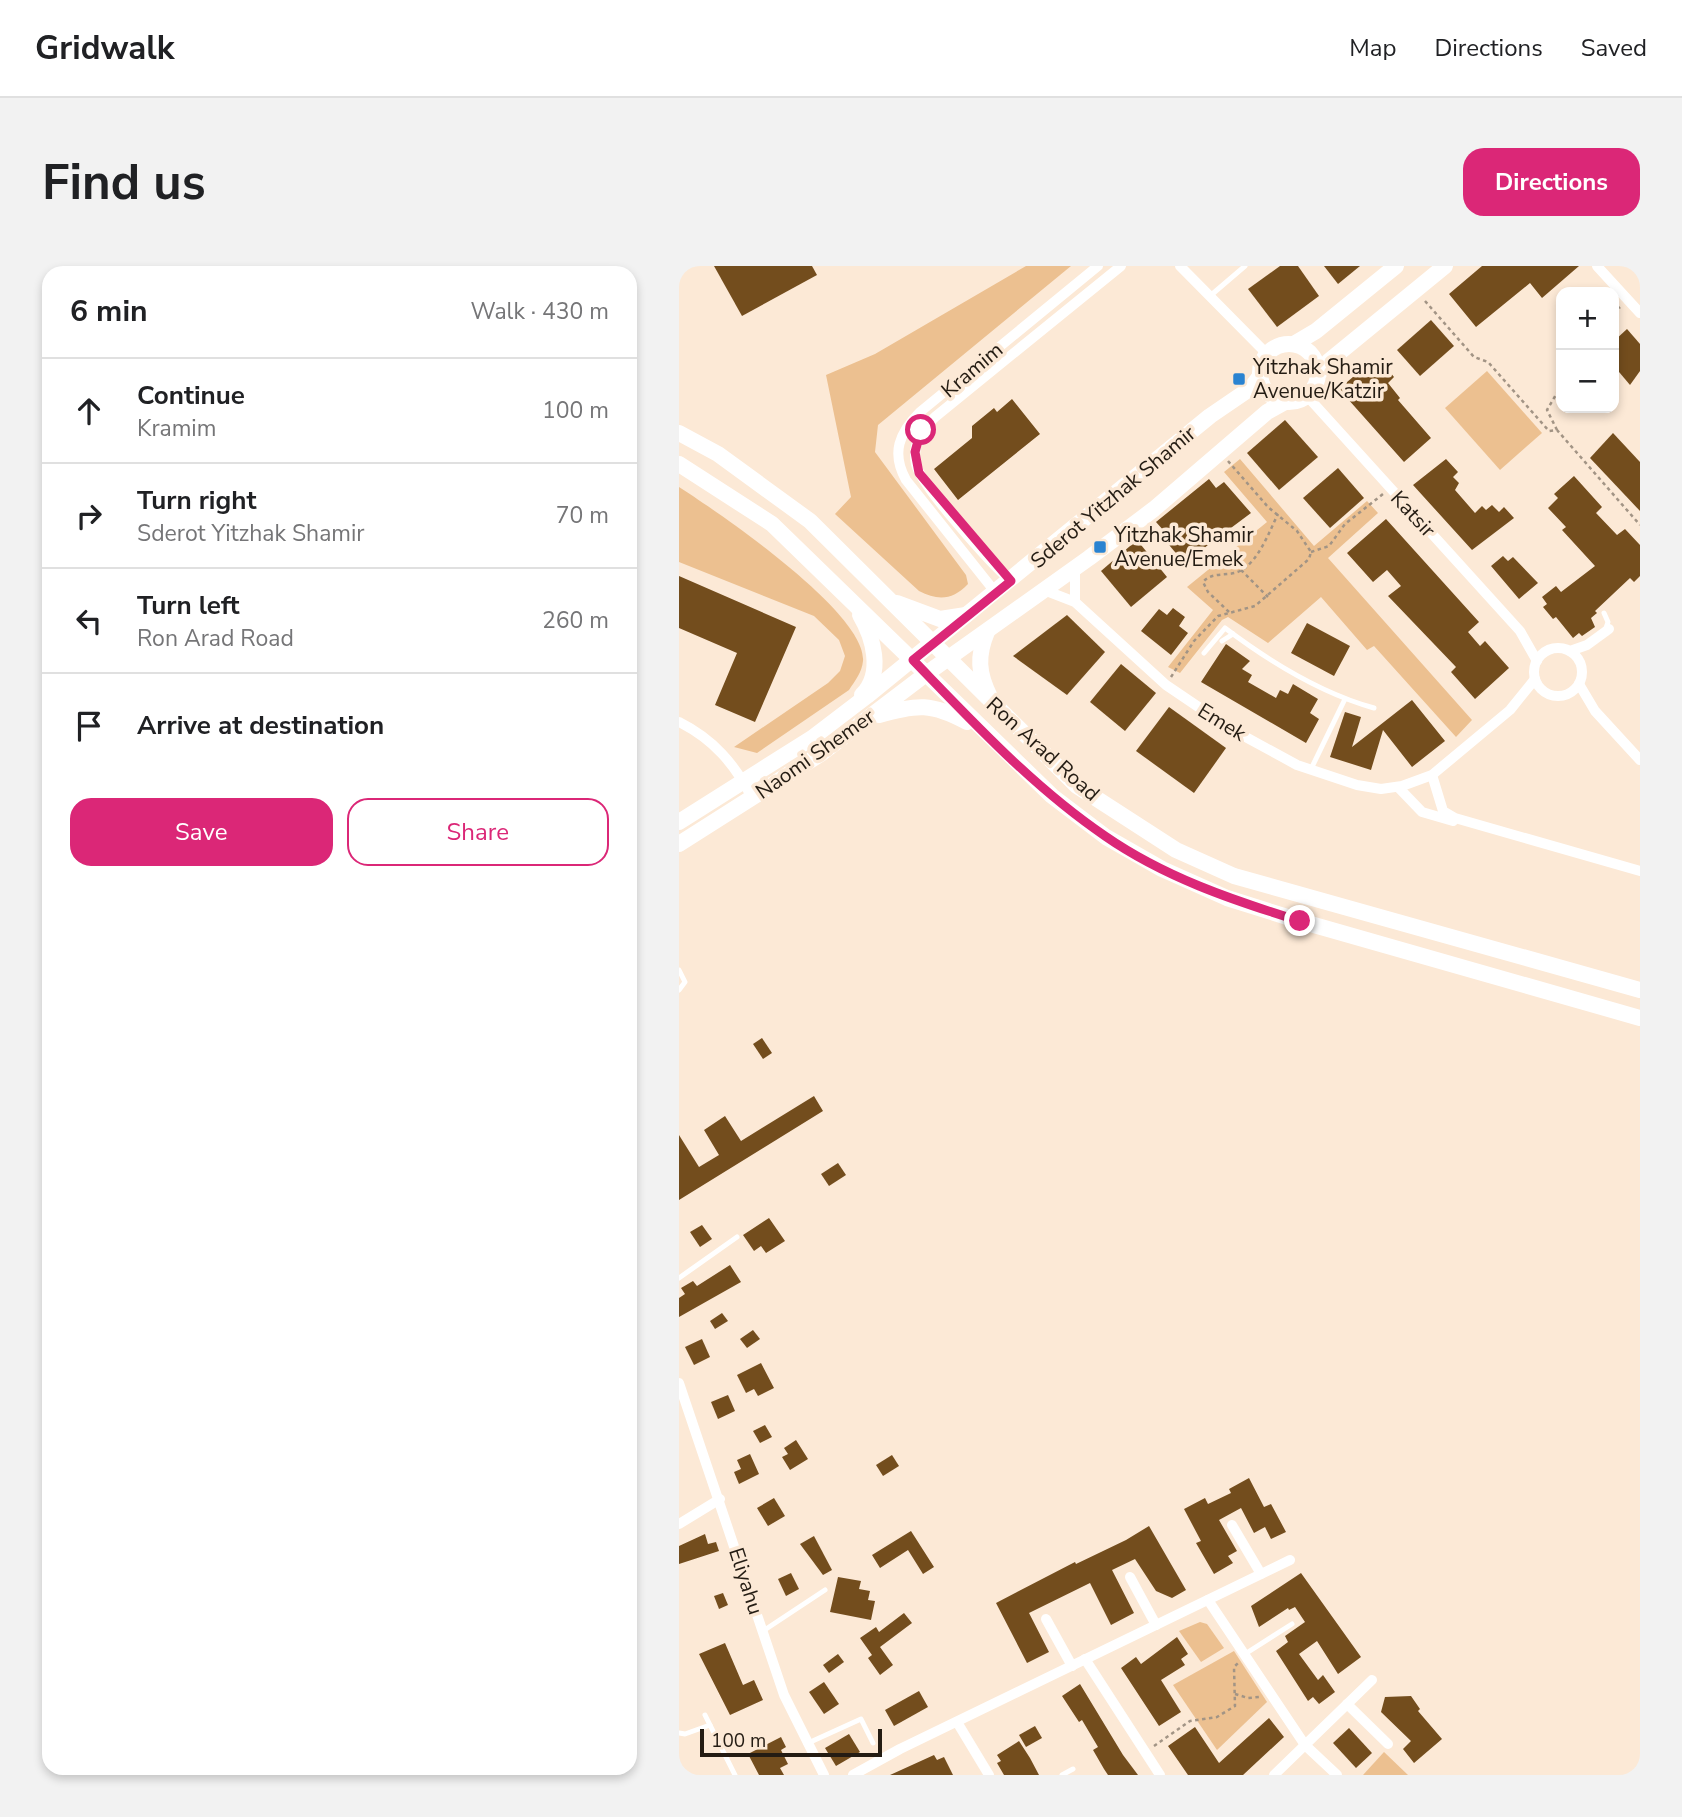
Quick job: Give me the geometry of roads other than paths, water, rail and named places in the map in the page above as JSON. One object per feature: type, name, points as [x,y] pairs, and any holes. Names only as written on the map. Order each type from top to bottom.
[{"type":"main road","points":[[1396,266],[1316,331],[1294,344],[1284,344],[1267,354],[1260,376],[1271,396],[1285,402],[1307,396],[1313,390],[1318,374],[1329,361],[1445,266]]},
{"type":"main road","points":[[1294,344],[1314,358],[1318,374]]},
{"type":"main road","name":"Sderot Yitzhak Shamir","points":[[932,645],[1210,416],[1251,388],[1260,376]]},
{"type":"main road","name":"Sderot Yitzhak Shamir","points":[[947,660],[1075,568],[1221,453],[1267,412],[1285,402]]},
{"type":"main road","name":"Ron Arad Road","points":[[679,433],[727,460],[810,521],[947,660],[1077,786],[1176,850],[1223,871],[1640,990]]},
{"type":"main road","name":"Ron Arad Road","points":[[679,464],[772,524],[913,660],[981,730],[1052,796],[1106,837],[1162,869],[1216,894],[1300,921],[1640,1018]]},
{"type":"main road","points":[[890,600],[940,619],[968,614],[980,607]]},
{"type":"main road","points":[[839,717],[867,690],[874,670],[870,632],[854,603]]},
{"type":"main road","points":[[987,631],[979,652],[979,663],[994,706]]},
{"type":"main road","name":"Naomi Shemer","points":[[679,822],[839,717],[932,645]]},
{"type":"main road","name":"Naomi Shemer","points":[[679,844],[786,778],[947,660]]},
{"type":"main road","points":[[870,717],[906,707],[930,707],[945,710],[981,730]]},
{"type":"street","name":"Kramim","points":[[996,593],[906,480],[898,461],[900,438],[920,412],[1098,266]]},
{"type":"street","name":"Kramim","points":[[1011,581],[925,482],[916,463],[917,440],[935,416],[1121,266]]},
{"type":"street","points":[[1171,266],[1190,279]]},
{"type":"street","points":[[1180,266],[1208,298],[1267,354]]},
{"type":"street","points":[[1597,266],[1640,313]]},
{"type":"street","name":"Katsir","points":[[1307,396],[1520,631],[1537,661]]},
{"type":"street","points":[[1044,590],[1075,602],[1075,568]]},
{"type":"street","name":"Emek","points":[[1075,602],[1166,685],[1231,729],[1311,770],[1357,785],[1398,787],[1432,775],[1510,710],[1535,679]]},
{"type":"street","name":"Katsir","points":[[1520,631],[1551,649]]},
{"type":"street","points":[[1595,711],[1565,695],[1546,693],[1535,679],[1537,661],[1551,649],[1570,651],[1604,634]]},
{"type":"street","points":[[1604,634],[1581,665],[1579,684],[1595,711],[1640,760]]},
{"type":"street","points":[[1570,651],[1581,665]]},
{"type":"street","points":[[1565,695],[1579,684]]},
{"type":"street","name":"Emek","points":[[1510,710],[1546,693]]},
{"type":"street","points":[[679,722],[718,748],[743,781],[752,798]]},
{"type":"street","points":[[1432,775],[1443,811],[1470,822],[1640,871]]},
{"type":"street","points":[[1398,787],[1422,812],[1447,821],[1470,822]]},
{"type":"street","name":"Eliyahu","points":[[679,1383],[784,1696],[824,1775]]},
{"type":"street","points":[[679,1524],[720,1499]]},
{"type":"street","points":[[1232,1525],[1261,1574]]},
{"type":"street","points":[[853,1775],[957,1721],[1290,1560]]},
{"type":"street","points":[[1130,1577],[1156,1625]]},
{"type":"street","points":[[1208,1600],[1305,1745],[1337,1775]]},
{"type":"street","points":[[1046,1619],[1072,1666]]},
{"type":"street","points":[[1085,1659],[1160,1775]]},
{"type":"street","points":[[1274,1775],[1372,1680]]},
{"type":"street","points":[[1347,1704],[1388,1744]]},
{"type":"street","points":[[957,1721],[989,1775]]},
{"type":"lane","points":[[1208,298],[1245,266]]},
{"type":"lane","points":[[1604,613],[1608,622],[1604,634]]},
{"type":"lane","points":[[1205,653],[1225,628],[1297,675],[1345,699],[1374,708]]},
{"type":"lane","points":[[1222,641],[1233,634]]},
{"type":"lane","points":[[1311,770],[1345,699]]},
{"type":"lane","points":[[679,970],[685,982],[679,990]]},
{"type":"lane","points":[[679,1278],[737,1237]]},
{"type":"lane","points":[[762,1631],[825,1590]]},
{"type":"lane","points":[[1245,1654],[1292,1624]]},
{"type":"lane","points":[[705,1715],[735,1775]]},
{"type":"lane","points":[[806,1744],[861,1719],[873,1743]]},
{"type":"lane","points":[[679,1733],[685,1734],[710,1725]]},
{"type":"lane","points":[[1062,1775],[1073,1769]]},
{"type":"place","name":"Yitzhak Shamir Avenue/Katzir","points":[[1239,379]]},
{"type":"place","name":"Yitzhak Shamir Avenue/Emek","points":[[1100,547]]}]
